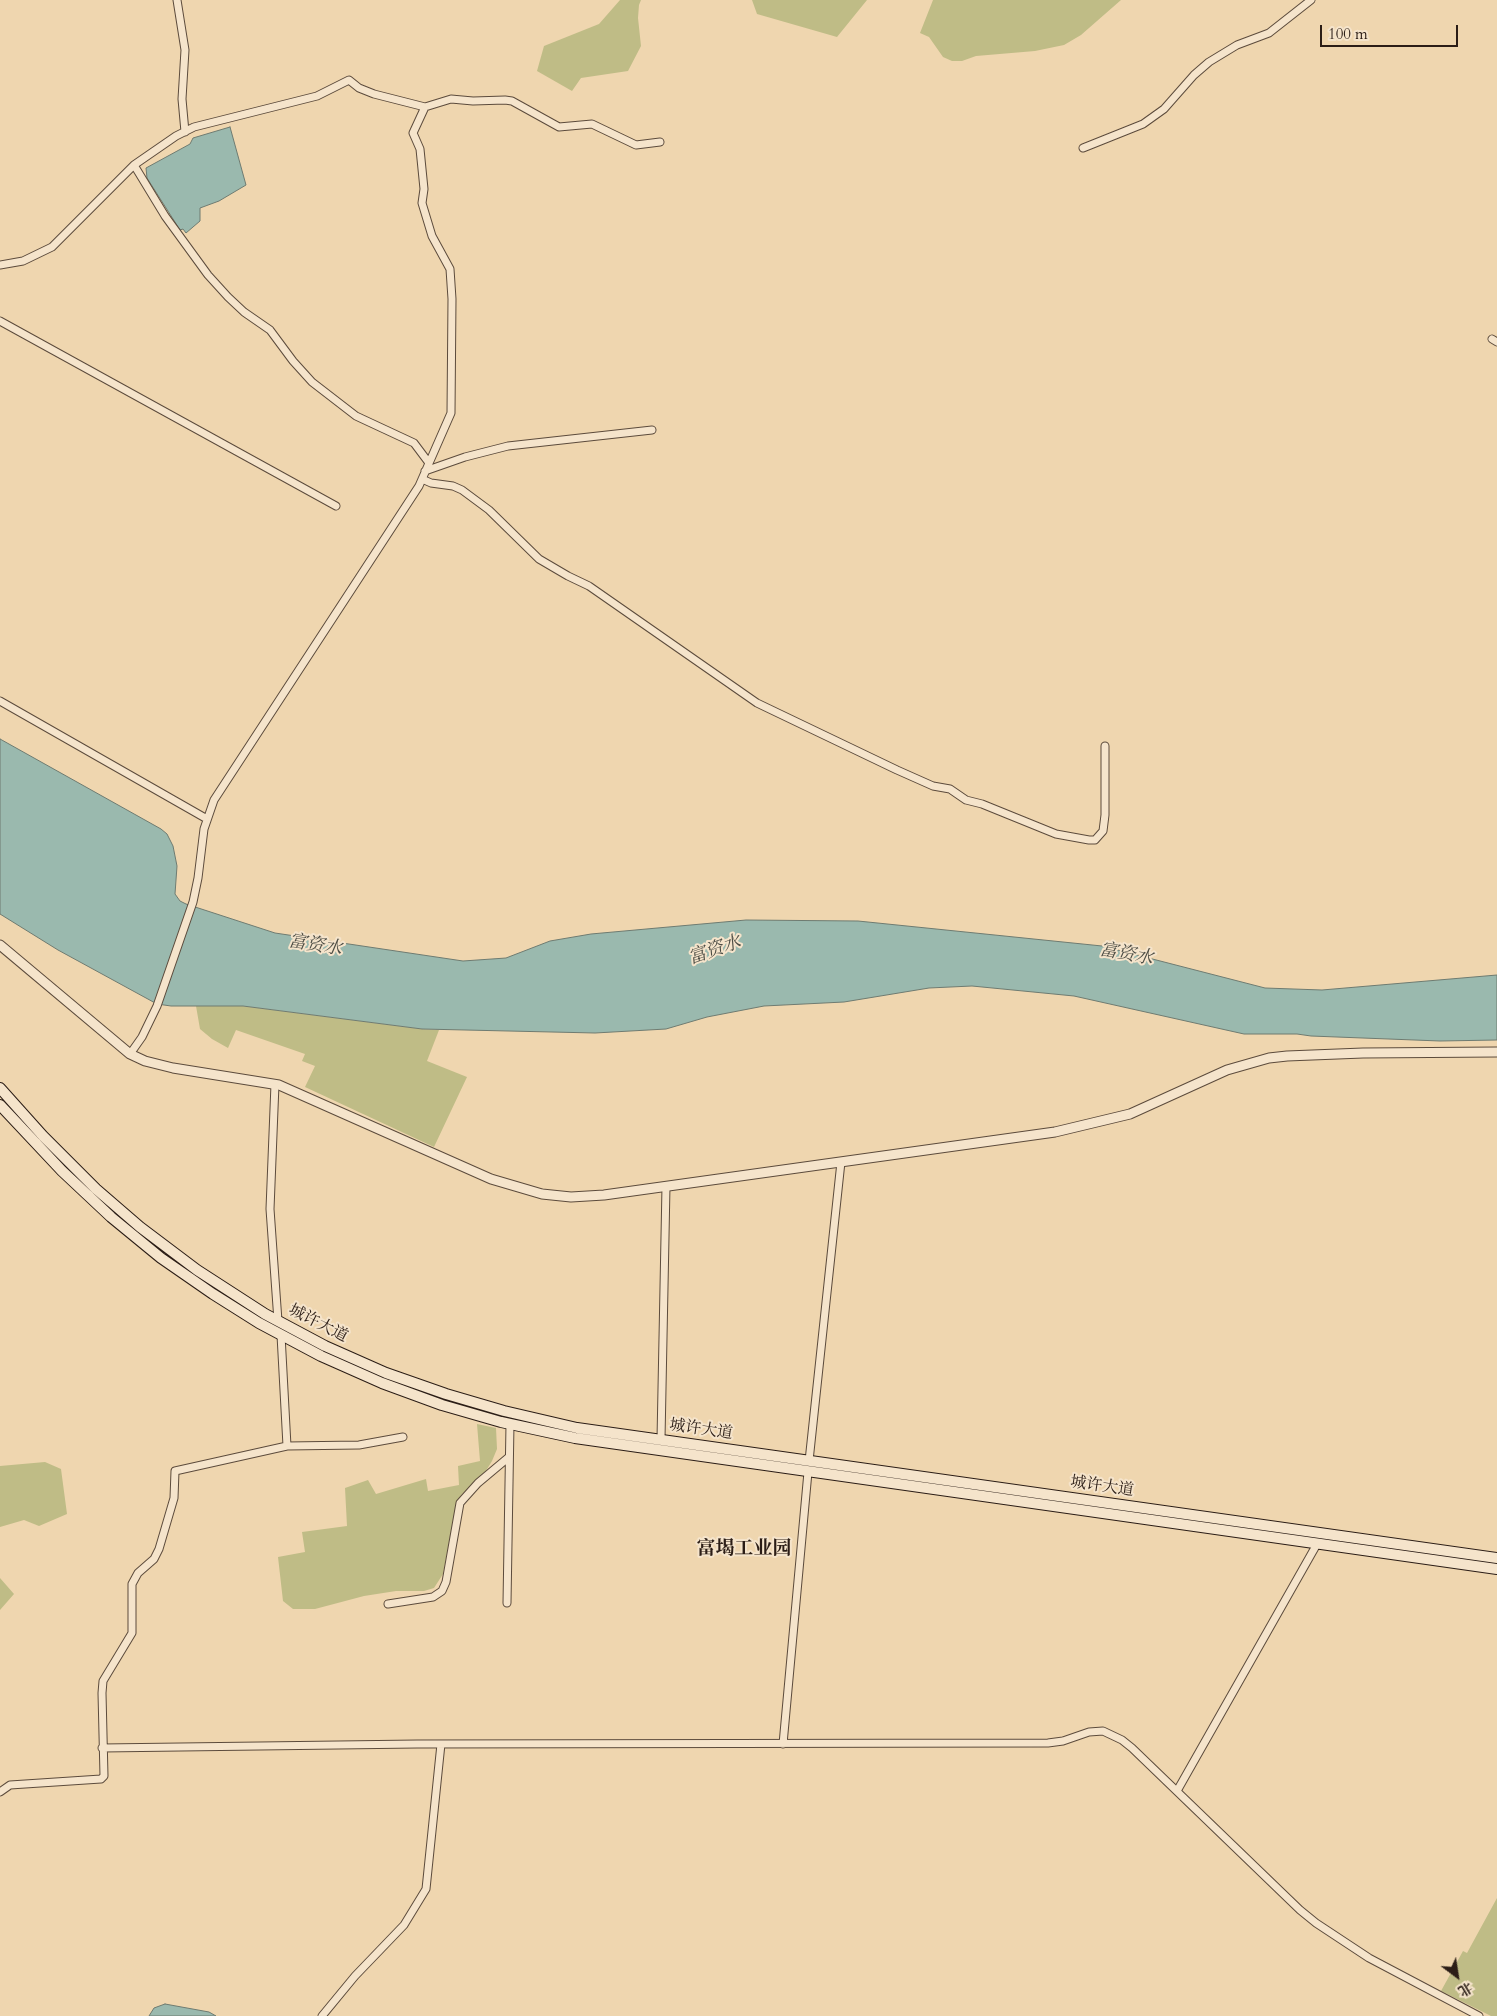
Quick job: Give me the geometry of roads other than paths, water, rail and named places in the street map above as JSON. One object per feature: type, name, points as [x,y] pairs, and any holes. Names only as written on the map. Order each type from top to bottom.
[{"type":"main road","name":"城许大道","points":[[0,1088],[70,1163],[140,1227],[212,1280],[278,1321],[357,1361],[409,1382],[460,1399],[577,1428],[1497,1558]]},
{"type":"main road","name":"城许大道","points":[[0,1105],[62,1171],[133,1236],[213,1294],[280,1335],[320,1356],[382,1383],[442,1405],[510,1424],[575,1438],[1497,1569]]},
{"type":"street","points":[[177,0],[185,50],[182,99],[185,132]]},
{"type":"street","points":[[1083,148],[1143,124],[1164,109],[1194,75],[1209,62],[1237,45],[1269,33],[1312,0]]},
{"type":"street","points":[[0,265],[23,261],[52,247],[134,166],[176,136],[194,127],[317,96],[349,80],[359,88],[374,94],[425,107],[451,99],[473,101],[505,100],[559,126],[592,124],[636,145],[660,142]]},
{"type":"street","points":[[130,1054],[142,1037],[157,1006],[193,902],[207,819],[214,800],[422,479],[451,413],[452,300],[450,269],[432,236],[422,203],[424,189],[420,149],[413,133],[425,107]]},
{"type":"street","points":[[134,166],[164,216],[208,275],[244,312],[270,330],[292,361],[312,382],[356,416],[414,443],[429,463]]},
{"type":"street","points":[[0,321],[336,506]]},
{"type":"street","points":[[425,471],[465,457],[508,446],[652,430]]},
{"type":"street","points":[[422,479],[462,490],[489,510],[539,559],[590,586],[756,703],[933,786],[956,792],[966,800],[982,804],[1056,834],[1095,840],[1103,831],[1105,816],[1105,746]]},
{"type":"street","points":[[0,702],[207,819]]},
{"type":"street","points":[[0,945],[130,1054],[145,1061],[174,1068],[275,1084],[297,1092],[491,1179],[556,1196],[587,1197],[1026,1137],[1085,1125],[1144,1109],[1227,1070],[1269,1058],[1363,1053],[1497,1052]]},
{"type":"street","points":[[275,1084],[270,1209],[278,1321]]},
{"type":"street","points":[[809,1461],[841,1162]]},
{"type":"street","points":[[661,1440],[666,1186]]},
{"type":"street","points":[[280,1335],[287,1446]]},
{"type":"street","points":[[507,1602],[510,1424]]},
{"type":"street","points":[[0,1792],[10,1785],[101,1780],[104,1776],[102,1748],[103,1681],[132,1633],[132,1584],[138,1573],[154,1558],[159,1549],[174,1498],[175,1471],[287,1446],[359,1445],[403,1437]]},
{"type":"street","points":[[388,1604],[433,1597],[442,1591],[446,1582],[460,1503],[478,1483],[510,1457]]},
{"type":"street","points":[[783,1744],[808,1472]]},
{"type":"street","points":[[1177,1791],[1317,1544]]},
{"type":"street","points":[[102,1748],[441,1744],[1048,1743],[1070,1740],[1089,1732],[1103,1731],[1122,1740],[1300,1910],[1333,1935],[1387,1969],[1480,2016]]},
{"type":"street","points":[[322,2016],[355,1976],[404,1925],[426,1889],[441,1744]]},
{"type":"water","points":[[230,127],[246,185],[219,201],[200,208],[200,221],[186,233],[183,229],[180,230],[147,178],[146,168],[190,144],[193,138]]},
{"type":"water","name":"富资水","points":[[0,739],[167,834],[173,846],[177,866],[175,894],[180,901],[275,933],[463,961],[506,958],[550,941],[591,934],[746,920],[858,921],[1102,946],[1265,988],[1322,990],[1497,975],[1497,1040],[1440,1041],[1297,1034],[1244,1034],[1074,996],[972,986],[929,988],[844,1002],[764,1006],[707,1017],[666,1029],[595,1033],[422,1029],[243,1006],[171,1006],[157,1004],[58,950],[0,914]]},
{"type":"water","points":[[165,2004],[209,2012],[216,2016],[149,2016],[154,2008]]},
{"type":"district","name":"富堨工业园","points":[[744,1550]]}]
